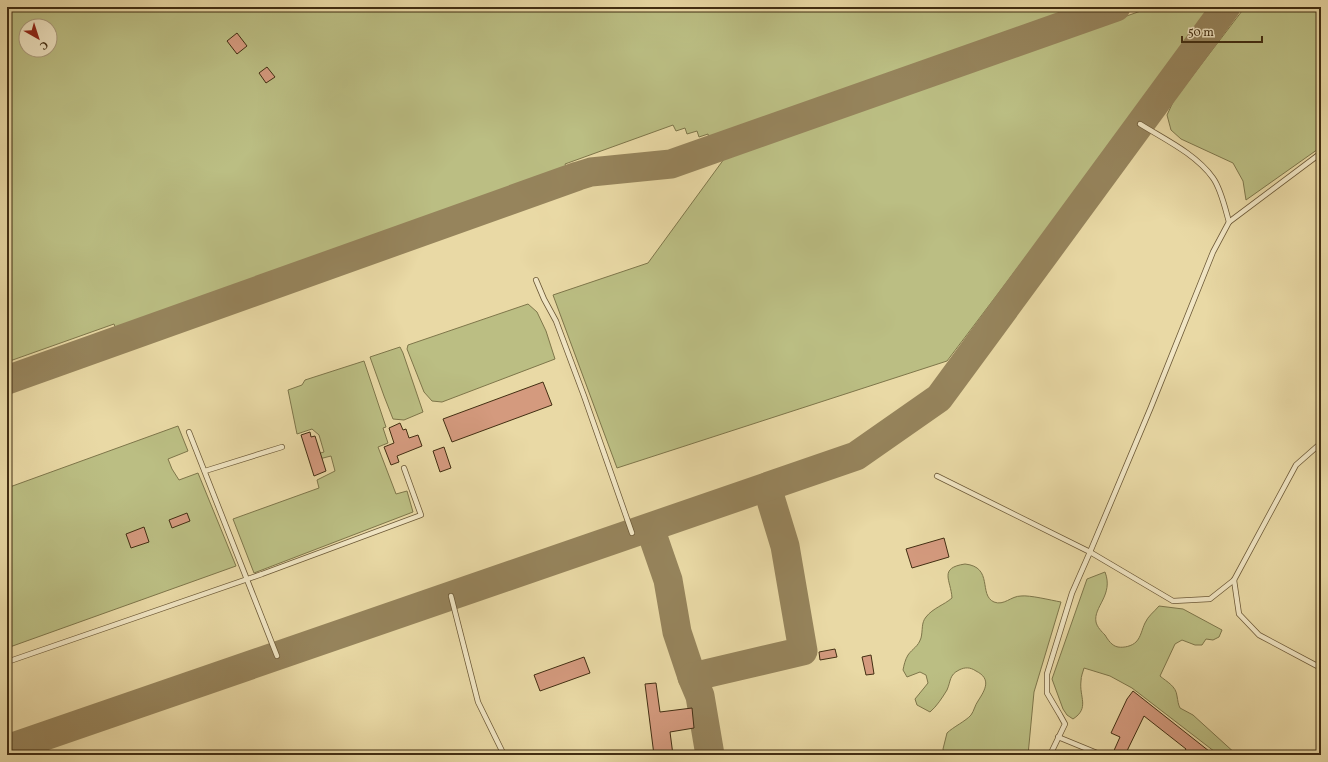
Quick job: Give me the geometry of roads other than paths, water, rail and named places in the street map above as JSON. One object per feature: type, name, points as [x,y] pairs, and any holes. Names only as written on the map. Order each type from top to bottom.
[{"type":"lane","points":[[1140,124],[1197,160],[1213,178],[1223,201],[1229,222]]},
{"type":"lane","points":[[1050,755],[1065,724],[1047,693],[1047,674],[1072,593],[1151,406],[1213,252],[1229,222],[1321,153]]},
{"type":"lane","points":[[536,280],[544,300],[556,321],[632,534]]},
{"type":"lane","points":[[189,432],[277,656]]},
{"type":"lane","points":[[937,476],[1090,552],[1173,601],[1210,599],[1234,580],[1296,465],[1321,443]]},
{"type":"lane","points":[[205,471],[282,447]]},
{"type":"lane","points":[[7,662],[248,579],[421,514],[404,468]]},
{"type":"lane","points":[[1234,580],[1239,614],[1259,635],[1321,668]]},
{"type":"lane","points":[[451,596],[478,702],[504,755]]},
{"type":"lane","points":[[1058,737],[1099,755]]}]
